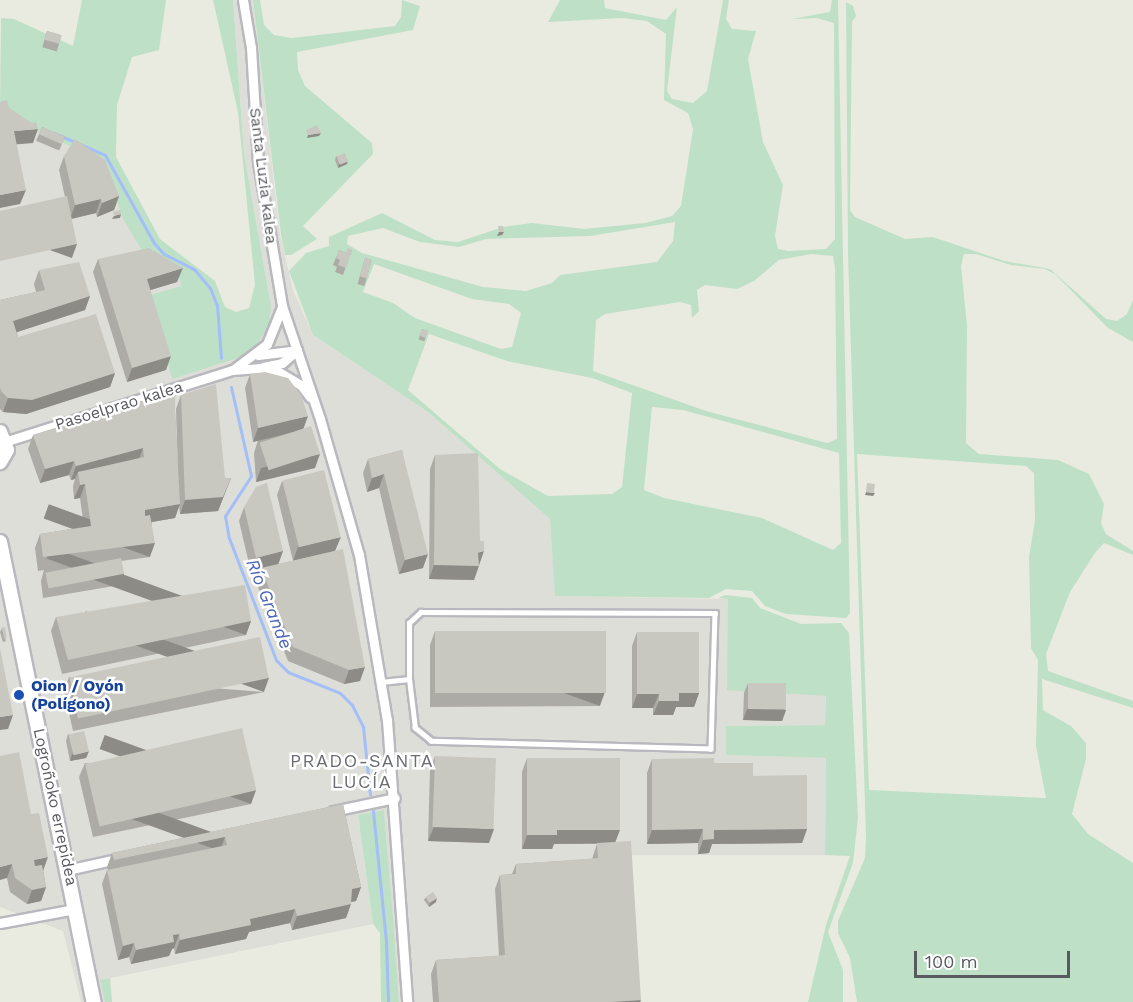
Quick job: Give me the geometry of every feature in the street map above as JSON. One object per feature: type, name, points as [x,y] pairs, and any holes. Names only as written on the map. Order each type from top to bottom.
[{"type":"main road","points":[[0,462],[7,450],[3,436]]},
{"type":"main road","name":"Logroñoko errepidea","points":[[0,542],[94,1002]]},
{"type":"street","name":"Santa Luzia kalea","points":[[243,0],[251,48],[258,162],[282,306],[315,403],[358,555],[381,682],[395,798],[407,1002]]},
{"type":"street","points":[[232,370],[255,356],[267,344],[282,306]]},
{"type":"street","points":[[255,356],[297,350]]},
{"type":"street","points":[[232,370],[282,363],[297,350]]},
{"type":"street","points":[[259,368],[279,372],[300,385],[315,403]]},
{"type":"street","name":"Pasoelprao kalea","points":[[3,436],[232,370]]},
{"type":"street","points":[[320,814],[395,798]]},
{"type":"street","points":[[67,870],[136,854]]},
{"type":"street","points":[[0,923],[75,909]]},
{"type":"lane","points":[[421,612],[715,613],[711,749],[431,741],[415,728],[409,679],[409,623],[421,612]]},
{"type":"lane","points":[[381,682],[409,679]]},
{"type":"shaded area","points":[[233,0],[253,0],[280,235],[293,290],[313,335],[428,412],[550,519],[556,596],[728,599],[826,695],[825,725],[726,726],[726,755],[826,758],[825,855],[629,855],[641,1002],[399,1002],[384,810],[358,816],[373,924],[101,980],[105,1002],[81,1002],[63,931],[0,907],[0,107],[79,150],[178,275],[183,286],[149,295],[172,379],[271,306],[244,154]]},
{"type":"green space","points":[[82,0],[166,0],[159,50],[132,57],[117,105],[116,157],[160,239],[215,281],[225,307],[236,312],[249,308],[255,285],[238,112],[213,0],[233,0],[244,154],[271,306],[269,325],[255,347],[241,357],[172,379],[149,295],[182,286],[178,275],[144,254],[122,217],[110,178],[79,150],[29,127],[0,107],[1,18],[14,19],[73,46]]},
{"type":"green space","points":[[253,0],[260,0],[264,25],[274,35],[292,38],[395,26],[401,17],[402,0],[420,6],[413,30],[297,52],[298,70],[305,86],[372,143],[373,154],[303,226],[317,239],[291,255],[285,255],[281,235]]},
{"type":"green space","points":[[560,0],[604,0],[605,8],[666,20],[677,7],[667,91],[672,99],[693,103],[707,91],[723,0],[729,0],[726,19],[732,29],[756,31],[748,59],[763,142],[783,185],[775,236],[778,249],[788,251],[826,249],[835,239],[834,23],[817,18],[792,19],[830,12],[832,0],[838,0],[850,613],[846,618],[786,614],[765,606],[752,591],[726,589],[709,598],[555,596],[550,519],[428,412],[313,335],[289,271],[306,253],[329,246],[329,237],[382,213],[435,240],[458,242],[503,227],[532,223],[584,229],[645,223],[672,216],[681,206],[693,129],[688,113],[664,100],[666,34],[647,21],[622,18],[548,22]],"holes":[[[675,222],[673,241],[657,262],[560,275],[552,283],[526,291],[483,287],[362,253],[347,244],[348,236],[383,228],[420,242],[459,247],[486,239],[590,236]],[[811,254],[833,256],[837,439],[827,443],[706,411],[593,371],[596,320],[605,314],[680,302],[691,305],[692,318],[699,311],[697,290],[705,285],[737,289],[754,281],[779,260]],[[374,264],[472,299],[509,304],[521,313],[512,347],[501,349],[415,318],[393,303],[363,292]],[[429,334],[507,361],[592,378],[632,393],[622,487],[612,494],[548,496],[500,469],[408,390]],[[652,407],[683,410],[839,453],[841,543],[833,550],[762,518],[664,498],[644,490]]]},
{"type":"green space","points":[[846,2],[853,6],[856,16],[852,22],[850,210],[855,217],[905,239],[933,237],[1004,261],[1050,269],[1106,319],[1117,321],[1127,314],[1133,300],[1133,342],[1108,328],[1055,274],[1045,269],[1011,265],[976,254],[964,254],[961,266],[967,325],[966,443],[979,454],[1058,460],[1089,474],[1104,504],[1101,523],[1106,534],[1133,551],[1133,555],[1104,543],[1095,553],[1070,592],[1046,654],[1048,671],[1133,701],[1133,708],[1042,679],[1043,710],[1071,726],[1086,743],[1086,759],[1072,814],[1088,834],[1133,863],[1133,1002],[857,1002],[850,958],[838,933],[838,921],[865,858],[866,837],[848,254]],"holes":[[[857,454],[1026,466],[1034,473],[1035,520],[1029,557],[1031,648],[1038,660],[1036,746],[1046,798],[869,790]]]},
{"type":"green space","points":[[725,595],[752,598],[760,608],[801,624],[841,623],[849,633],[858,818],[853,863],[828,932],[843,970],[843,1002],[808,1002],[826,925],[850,856],[825,855],[826,758],[726,755],[726,726],[825,725],[826,696],[727,690],[728,599],[718,598]]},
{"type":"green space","points":[[384,810],[399,1002],[381,1002],[380,933],[373,924],[358,815]]},
{"type":"green space","points":[[110,978],[112,1002],[105,1002],[100,980]]},
{"type":"building","points":[[47,31],[61,35],[59,44],[45,40]]},
{"type":"building","points":[[7,100],[9,108],[32,123],[36,122],[38,129],[14,131],[26,190],[0,195],[0,102]]},
{"type":"building","points":[[317,125],[321,133],[308,135],[306,130]]},
{"type":"building","points":[[42,127],[65,137],[62,144],[39,134]]},
{"type":"building","points":[[75,139],[105,160],[119,196],[102,203],[101,199],[75,205],[64,156]]},
{"type":"building","points":[[345,153],[348,161],[340,165],[337,156]]},
{"type":"building","points":[[67,196],[77,244],[0,261],[0,211]]},
{"type":"building","points":[[120,210],[121,214],[114,216],[113,212]]},
{"type":"building","points":[[498,226],[503,226],[504,232],[499,232]]},
{"type":"building","points":[[149,248],[183,268],[147,279],[171,356],[132,368],[98,259]]},
{"type":"building","points":[[348,248],[352,250],[346,268],[338,265],[340,260],[336,258],[339,250],[346,253]]},
{"type":"building","points":[[365,258],[372,260],[366,278],[360,276]]},
{"type":"building","points":[[79,262],[90,296],[13,321],[18,337],[96,314],[115,373],[32,400],[8,398],[0,387],[0,300],[45,290],[39,270]]},
{"type":"building","points":[[422,329],[428,331],[425,338],[419,335]]},
{"type":"building","points":[[265,372],[288,378],[301,395],[308,416],[258,428],[250,374]]},
{"type":"building","points":[[216,384],[225,478],[231,478],[223,497],[185,500],[181,395]]},
{"type":"building","points":[[174,391],[180,504],[145,510],[145,516],[150,515],[155,543],[43,557],[40,534],[91,526],[85,484],[80,485],[78,472],[144,457],[143,448],[76,466],[74,461],[45,469],[33,435]]},
{"type":"building","points":[[311,426],[320,454],[269,470],[260,443]]},
{"type":"building","points":[[402,450],[428,554],[405,560],[384,474],[372,478],[368,459]]},
{"type":"building","points":[[478,453],[480,541],[484,541],[484,551],[478,552],[479,566],[434,565],[435,455]]},
{"type":"building","points":[[324,470],[341,537],[299,547],[282,480]]},
{"type":"building","points":[[267,483],[283,551],[256,558],[244,507],[256,487]]},
{"type":"building","points":[[867,483],[875,484],[874,493],[866,492]]},
{"type":"building","points":[[343,549],[365,667],[349,670],[293,647],[261,568]]},
{"type":"building","points":[[121,558],[124,574],[48,588],[45,573]]},
{"type":"building","points":[[245,585],[251,621],[68,660],[56,617]]},
{"type":"building","points":[[5,627],[7,638],[4,638],[2,628]]},
{"type":"building","points":[[435,631],[606,631],[606,693],[435,693]]},
{"type":"building","points":[[637,632],[699,632],[699,693],[679,693],[679,701],[659,701],[659,694],[637,694]]},
{"type":"building","points":[[260,637],[269,678],[78,719],[69,678]]},
{"type":"building","points":[[0,648],[13,715],[0,717]]},
{"type":"building","points":[[748,683],[786,683],[786,709],[748,709]]},
{"type":"building","points":[[242,728],[256,790],[100,827],[85,764]]},
{"type":"building","points":[[84,731],[89,751],[74,755],[68,735]]},
{"type":"building","points":[[19,752],[31,814],[39,813],[48,857],[34,860],[35,866],[42,865],[46,887],[32,890],[15,878],[12,864],[0,867],[0,756]]},
{"type":"building","points":[[435,756],[496,758],[493,829],[433,827]]},
{"type":"building","points":[[527,758],[620,758],[620,830],[557,830],[557,835],[527,835]]},
{"type":"building","points":[[714,758],[714,763],[753,763],[753,776],[807,775],[807,829],[714,830],[714,839],[703,840],[703,829],[652,830],[652,759]]},
{"type":"building","points":[[343,804],[361,887],[352,889],[351,904],[297,916],[295,909],[250,919],[251,925],[180,940],[179,934],[173,935],[174,942],[136,950],[134,943],[123,946],[107,870],[227,845],[225,837],[114,860],[112,853]]},
{"type":"building","points":[[631,841],[641,1000],[439,1002],[436,960],[505,955],[500,875],[516,874],[516,864],[598,858],[597,843]]},
{"type":"building","points":[[433,892],[437,898],[429,903],[426,897]]},
{"type":"waterway","name":"Río Grande","points":[[54,133],[105,155],[154,243],[164,254],[194,269],[210,288],[217,305],[221,358]]},
{"type":"waterway","name":"Río Grande","points":[[231,387],[251,476],[225,516],[229,538],[276,660],[288,672],[340,693],[352,705],[363,727],[370,795]]},
{"type":"waterway","name":"Río Grande","points":[[373,811],[386,941],[388,1002]]},
{"type":"place","name":"Oion / Oyón (Polígono)","points":[[19,695]]},
{"type":"district","name":"PRADO-SANTA LUCÍA","points":[[362,772]]}]
